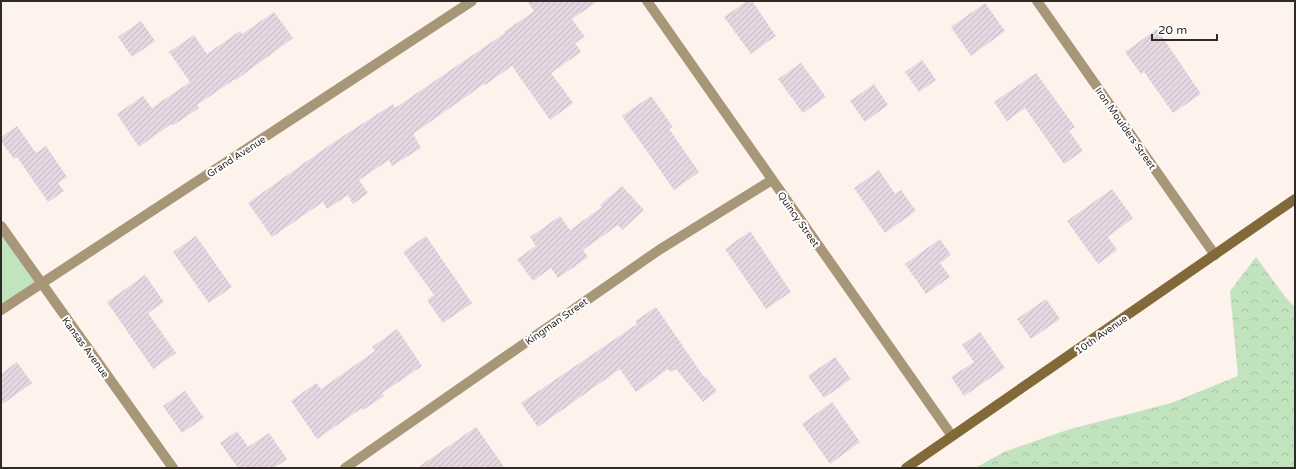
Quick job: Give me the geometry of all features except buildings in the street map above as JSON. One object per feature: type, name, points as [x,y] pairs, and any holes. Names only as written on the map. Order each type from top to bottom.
[{"type":"street","name":"Grand Avenue","points":[[1,310],[472,1]]},
{"type":"street","name":"Quincy Street","points":[[647,1],[952,436]]},
{"type":"street","name":"Iron Moulders Street","points":[[1037,1],[1215,255]]},
{"type":"street","name":"Kingman Street","points":[[344,468],[659,250],[772,180]]},
{"type":"street","name":"10th Avenue","points":[[906,468],[1295,199]]},
{"type":"street","name":"Kansas Avenue","points":[[1,226],[173,468]]},
{"type":"green space","points":[[1,226],[41,284],[1,310]]},
{"type":"green space","points":[[1256,257],[1286,298],[1295,307],[1295,468],[975,468],[1004,452],[1067,430],[1171,403],[1238,376],[1230,291]]}]
